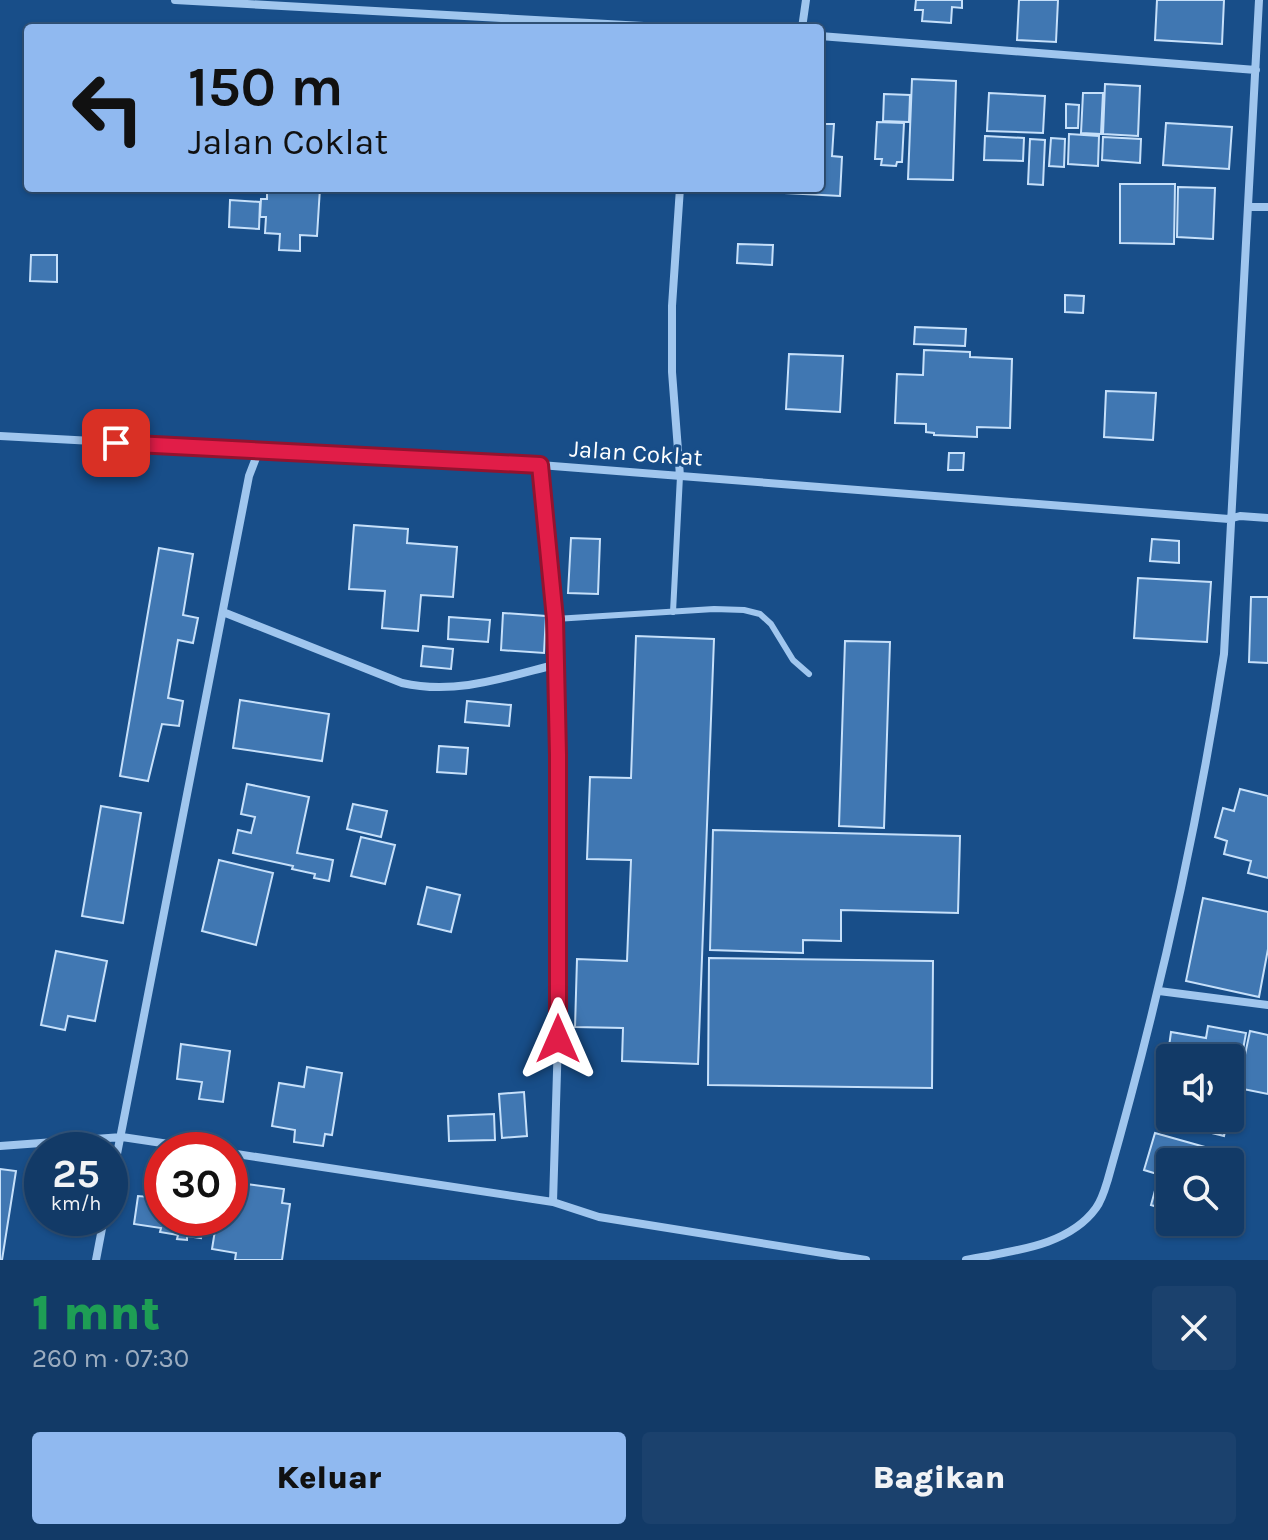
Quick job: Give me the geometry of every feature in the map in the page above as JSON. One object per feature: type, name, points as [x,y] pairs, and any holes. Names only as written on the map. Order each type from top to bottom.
[{"type":"street","points":[[175,0],[608,24]]},
{"type":"street","points":[[803,24],[806,0]]},
{"type":"street","points":[[966,1260],[1018,1250],[1066,1235],[1084,1222],[1098,1206],[1159,991],[1210,743],[1224,654],[1259,0]]},
{"type":"street","points":[[824,36],[1256,70]]},
{"type":"street","points":[[680,192],[672,306],[672,372],[680,476]]},
{"type":"street","points":[[1249,207],[1268,207]]},
{"type":"street","name":"Jalan Coklat","points":[[0,436],[540,465],[1229,519],[1240,516],[1268,518]]},
{"type":"street","points":[[123,1132],[249,476],[259,450]]},
{"type":"street","points":[[540,465],[555,619],[558,755],[558,1023],[553,1202]]},
{"type":"street","points":[[223,612],[419,687],[445,689],[475,686],[554,665]]},
{"type":"street","points":[[1159,991],[1268,1005]]},
{"type":"street","points":[[0,1146],[24,1144]]},
{"type":"street","points":[[248,1156],[553,1202],[599,1217],[866,1260]]},
{"type":"street","points":[[96,1260],[101,1236]]},
{"type":"lane","points":[[673,612],[680,476]]},
{"type":"lane","points":[[555,619],[714,609],[760,614],[771,624],[793,660],[809,674]]},
{"type":"building","points":[[916,0],[962,0],[962,8],[952,7],[951,23],[922,21],[923,10],[915,10]]},
{"type":"building","points":[[1019,0],[1058,0],[1056,42],[1017,40]]},
{"type":"building","points":[[1157,0],[1224,0],[1222,44],[1155,40]]},
{"type":"building","points":[[912,79],[956,81],[953,180],[908,179]]},
{"type":"building","points":[[1105,84],[1140,86],[1138,136],[1103,134]]},
{"type":"building","points":[[989,93],[1045,96],[1043,133],[987,131]]},
{"type":"building","points":[[1083,93],[1103,93],[1101,134],[1081,133]]},
{"type":"building","points":[[884,94],[910,95],[909,122],[883,121]]},
{"type":"building","points":[[1066,104],[1079,105],[1078,128],[1066,128]]},
{"type":"building","points":[[877,122],[904,123],[902,162],[897,162],[896,166],[881,165],[882,159],[875,159]]},
{"type":"building","points":[[1166,123],[1232,127],[1229,169],[1163,165]]},
{"type":"building","points":[[824,124],[834,124],[832,156],[842,157],[840,196],[766,192],[824,192]]},
{"type":"building","points":[[1069,134],[1099,136],[1098,166],[1068,164]]},
{"type":"building","points":[[985,136],[1024,138],[1023,161],[984,160]]},
{"type":"building","points":[[1103,137],[1141,139],[1140,163],[1102,160]]},
{"type":"building","points":[[1051,138],[1065,139],[1064,167],[1049,166]]},
{"type":"building","points":[[1030,139],[1045,140],[1043,185],[1028,184]]},
{"type":"building","points":[[1120,184],[1175,184],[1174,244],[1120,243]]},
{"type":"building","points":[[1178,187],[1215,188],[1213,239],[1177,237]]},
{"type":"building","points":[[267,192],[320,192],[317,236],[300,235],[300,251],[279,250],[280,234],[265,233],[266,217],[260,217],[261,199],[267,199]]},
{"type":"building","points":[[230,200],[260,202],[259,229],[229,227]]},
{"type":"building","points":[[738,244],[773,245],[772,265],[737,263]]},
{"type":"building","points":[[31,255],[57,255],[57,282],[30,281]]},
{"type":"building","points":[[1065,295],[1084,296],[1083,313],[1065,312]]},
{"type":"building","points":[[915,327],[966,329],[965,346],[914,344]]},
{"type":"building","points":[[924,350],[970,352],[970,357],[1012,359],[1010,428],[977,427],[977,437],[934,435],[926,432],[926,424],[895,423],[897,374],[923,375]]},
{"type":"building","points":[[789,354],[843,356],[840,412],[786,409]]},
{"type":"building","points":[[1106,391],[1156,393],[1153,440],[1104,437]]},
{"type":"building","points":[[949,453],[964,453],[963,470],[948,470]]},
{"type":"building","points":[[354,525],[408,529],[407,543],[457,547],[453,597],[421,595],[418,631],[382,628],[385,591],[349,589]]},
{"type":"building","points":[[571,538],[600,539],[598,594],[568,593]]},
{"type":"building","points":[[1152,539],[1179,541],[1179,563],[1150,561]]},
{"type":"building","points":[[159,548],[193,554],[183,615],[198,618],[193,643],[178,640],[168,698],[183,701],[179,726],[162,724],[148,781],[120,776]]},
{"type":"building","points":[[1138,578],[1211,582],[1207,642],[1134,638]]},
{"type":"building","points":[[1251,597],[1268,597],[1268,663],[1249,662]]},
{"type":"building","points":[[503,613],[546,616],[544,653],[501,650]]},
{"type":"building","points":[[449,617],[490,620],[488,642],[448,639]]},
{"type":"building","points":[[636,636],[714,639],[698,1064],[622,1061],[623,1028],[575,1027],[577,959],[627,961],[631,860],[587,859],[590,777],[631,778]]},
{"type":"building","points":[[845,641],[890,642],[884,828],[839,826]]},
{"type":"building","points":[[423,646],[453,649],[451,669],[421,666]]},
{"type":"building","points":[[240,700],[329,714],[322,761],[233,748]]},
{"type":"building","points":[[467,701],[511,705],[509,726],[465,722]]},
{"type":"building","points":[[439,746],[468,748],[466,774],[437,772]]},
{"type":"building","points":[[247,784],[309,797],[297,853],[333,860],[329,881],[292,869],[293,866],[233,853],[238,830],[251,833],[255,817],[241,814]]},
{"type":"building","points":[[1240,789],[1268,796],[1268,878],[1248,873],[1251,861],[1224,854],[1227,841],[1215,837],[1223,808],[1234,811]]},
{"type":"building","points":[[353,804],[387,811],[381,837],[347,829]]},
{"type":"building","points":[[101,806],[141,813],[123,923],[82,916]]},
{"type":"building","points":[[713,830],[960,836],[958,913],[841,910],[841,941],[803,940],[803,953],[710,950]]},
{"type":"building","points":[[361,837],[395,845],[385,884],[351,876]]},
{"type":"building","points":[[219,860],[273,873],[256,945],[202,931]]},
{"type":"building","points":[[427,887],[460,895],[451,932],[418,924]]},
{"type":"building","points":[[1203,898],[1268,912],[1268,949],[1259,997],[1186,981]]},
{"type":"building","points":[[56,951],[107,961],[95,1021],[68,1016],[65,1030],[41,1025]]},
{"type":"building","points":[[709,958],[933,961],[932,1088],[708,1085]]},
{"type":"building","points":[[1208,1026],[1246,1033],[1244,1044],[1169,1044],[1171,1032],[1206,1038]]},
{"type":"building","points":[[1250,1031],[1268,1035],[1268,1094],[1244,1089],[1244,1060]]},
{"type":"building","points":[[181,1044],[230,1051],[223,1102],[199,1099],[202,1082],[177,1079]]},
{"type":"building","points":[[307,1067],[342,1073],[332,1135],[325,1134],[323,1146],[294,1142],[295,1130],[272,1126],[279,1083],[304,1087]]},
{"type":"building","points":[[524,1092],[527,1136],[502,1138],[499,1094]]},
{"type":"building","points":[[494,1114],[495,1140],[449,1141],[448,1116]]},
{"type":"building","points":[[1155,1133],[1208,1148],[1156,1148],[1156,1174],[1144,1170]]},
{"type":"building","points":[[0,1169],[16,1171],[2,1260],[0,1260]]},
{"type":"building","points":[[248,1184],[284,1189],[282,1203],[290,1204],[282,1260],[235,1260],[236,1253],[212,1249],[214,1236],[248,1236]]},
{"type":"building","points":[[1156,1187],[1156,1207],[1151,1205]]},
{"type":"building","points":[[138,1196],[144,1197],[144,1225],[134,1224]]},
{"type":"route","points":[[116,443],[540,465],[555,619],[558,1039]]}]
